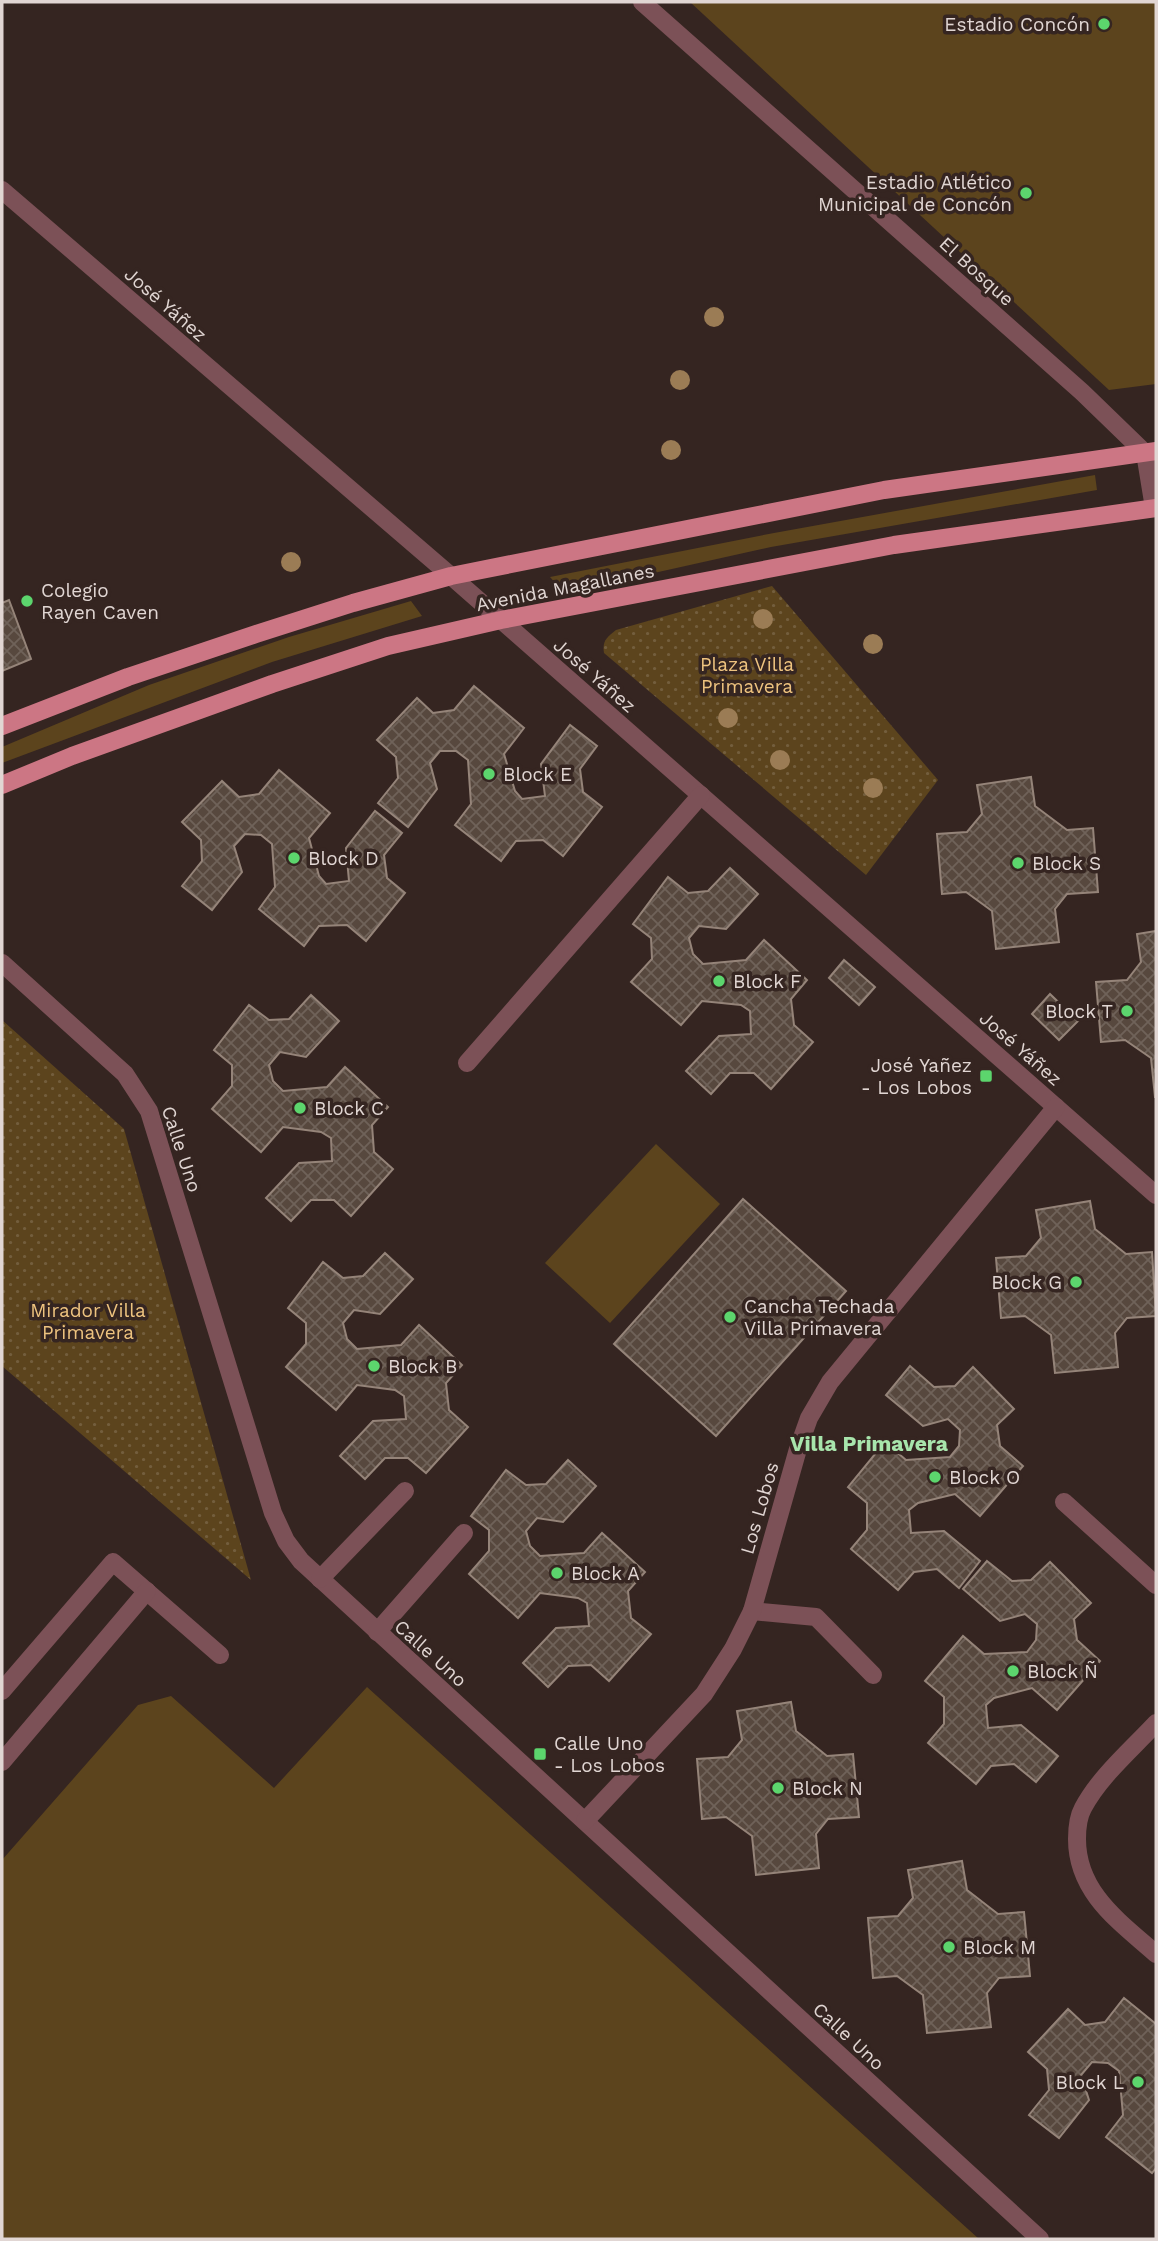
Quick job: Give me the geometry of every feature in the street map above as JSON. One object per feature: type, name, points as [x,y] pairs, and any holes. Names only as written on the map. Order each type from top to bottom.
[{"type":"main road","name":"Avenida Magallanes","points":[[2,726],[128,677],[256,634],[451,576],[884,490],[1151,452]]},
{"type":"main road","name":"Avenida Magallanes","points":[[2,785],[272,684],[388,646],[501,620],[894,545],[1155,508]]},
{"type":"street","name":"El Bosque","points":[[642,2],[1151,452]]},
{"type":"street","name":"José Yáñez","points":[[2,190],[451,576],[1156,1195]]},
{"type":"street","points":[[1151,452],[1155,508]]},
{"type":"street","points":[[467,1063],[701,795]]},
{"type":"street","name":"Calle Uno","points":[[2,963],[125,1074],[149,1111],[273,1513],[286,1541],[301,1561],[1040,2239]]},
{"type":"street","name":"Los Lobos","points":[[585,1821],[704,1693],[733,1649],[751,1611],[809,1418],[830,1382],[1056,1107]]},
{"type":"street","points":[[320,1579],[405,1491]]},
{"type":"street","points":[[1065,1502],[1156,1585]]},
{"type":"street","points":[[377,1632],[464,1533]]},
{"type":"street","points":[[2,1691],[113,1562],[220,1655]]},
{"type":"street","points":[[2,1762],[147,1591]]},
{"type":"street","points":[[751,1611],[816,1617],[873,1675]]},
{"type":"street","points":[[1156,1723],[1102,1782],[1082,1810],[1077,1827],[1077,1852],[1086,1881],[1107,1910],[1156,1954]]},
{"type":"green space","name":"Estadio Atlético Municipal de Concón","points":[[690,2],[1156,2],[1156,384],[1109,390]]},
{"type":"green space","points":[[1095,475],[1097,490],[771,547],[564,593],[550,577],[774,533]]},
{"type":"green space","name":"Plaza Villa Primavera","points":[[772,586],[938,780],[866,875],[604,653],[606,640],[616,630]]},
{"type":"green space","points":[[411,601],[422,616],[272,662],[2,763],[2,747],[149,685],[289,637]]},
{"type":"green space","name":"Mirador Villa Primavera","points":[[2,1020],[124,1129],[251,1580],[2,1366]]},
{"type":"green space","points":[[656,1144],[720,1204],[610,1323],[545,1263]]},
{"type":"green space","points":[[367,1687],[979,2239],[2,2239],[2,1860],[138,1705],[171,1696],[274,1788]]},
{"type":"building","points":[[9,600],[31,659],[2,671],[2,603]]},
{"type":"building","name":"Block E","points":[[474,686],[524,728],[504,754],[515,791],[522,799],[545,796],[541,764],[570,725],[597,746],[580,769],[583,792],[602,807],[563,856],[543,840],[516,841],[501,861],[455,825],[471,804],[468,760],[456,751],[440,751],[430,763],[437,789],[408,827],[378,803],[398,778],[396,757],[377,740],[417,698],[433,713],[454,710]]},
{"type":"building","name":"Block D","points":[[279,770],[330,813],[309,838],[319,876],[326,884],[349,881],[346,848],[375,811],[402,833],[384,855],[387,878],[405,893],[366,941],[347,925],[319,926],[304,946],[259,909],[275,887],[272,844],[261,835],[245,834],[234,846],[242,872],[212,910],[182,886],[202,861],[201,840],[182,822],[222,781],[239,797],[259,794]]},
{"type":"building","name":"Block S","points":[[1031,777],[1035,806],[1067,830],[1093,828],[1098,892],[1067,894],[1055,909],[1059,942],[996,949],[992,911],[966,892],[942,894],[937,834],[967,832],[982,814],[977,785]]},
{"type":"building","name":"Block F","points":[[730,868],[758,894],[726,929],[699,926],[689,938],[693,954],[703,964],[746,960],[764,940],[807,980],[791,999],[794,1025],[813,1042],[771,1089],[754,1073],[730,1073],[711,1094],[686,1071],[719,1036],[751,1034],[750,1011],[741,1005],[702,1001],[681,1025],[631,982],[652,959],[651,938],[633,924],[668,877],[688,893],[708,891]]},
{"type":"building","name":"Block T","points":[[1156,931],[1155,1097],[1151,1058],[1125,1040],[1101,1042],[1096,982],[1127,980],[1141,962],[1137,934]]},
{"type":"building","points":[[844,960],[875,987],[859,1005],[829,978]]},
{"type":"building","points":[[1050,994],[1078,1021],[1059,1040],[1032,1014]]},
{"type":"building","name":"Block C","points":[[311,995],[339,1021],[306,1057],[280,1052],[269,1065],[273,1081],[283,1091],[327,1087],[345,1067],[388,1107],[372,1125],[374,1152],[393,1169],[351,1216],[334,1200],[311,1200],[291,1221],[266,1198],[299,1163],[332,1161],[331,1138],[321,1132],[283,1127],[261,1152],[212,1109],[232,1086],[232,1065],[214,1050],[249,1005],[269,1020],[289,1019]]},
{"type":"building","name":"Cancha Techada Villa Primavera","points":[[743,1199],[846,1291],[716,1436],[614,1344]]},
{"type":"building","name":"Block G","points":[[1090,1201],[1095,1229],[1126,1254],[1152,1252],[1156,1316],[1127,1318],[1115,1333],[1118,1367],[1055,1373],[1051,1335],[1025,1316],[1001,1318],[996,1258],[1026,1256],[1041,1238],[1036,1210]]},
{"type":"building","name":"Block B","points":[[385,1253],[413,1279],[380,1314],[354,1310],[343,1323],[347,1339],[357,1349],[401,1345],[419,1325],[462,1365],[446,1383],[449,1410],[468,1427],[426,1473],[408,1458],[385,1458],[365,1479],[340,1456],[373,1421],[406,1419],[404,1396],[395,1390],[357,1385],[336,1410],[286,1367],[306,1344],[306,1323],[288,1308],[323,1262],[343,1278],[363,1276]]},
{"type":"building","name":"Block O","points":[[910,1366],[934,1387],[955,1386],[973,1367],[1014,1409],[997,1425],[1000,1446],[1023,1466],[980,1516],[955,1494],[918,1503],[909,1510],[911,1533],[944,1531],[980,1561],[959,1588],[937,1569],[914,1572],[898,1590],[851,1549],[867,1530],[867,1503],[848,1487],[885,1442],[906,1460],[950,1457],[959,1446],[960,1430],[948,1419],[923,1426],[886,1395]]},
{"type":"building","name":"Block A","points":[[568,1460],[596,1486],[563,1522],[537,1518],[526,1531],[530,1546],[540,1556],[584,1553],[602,1533],[645,1572],[628,1591],[631,1618],[651,1634],[609,1681],[591,1665],[568,1666],[548,1687],[523,1663],[556,1628],[589,1626],[587,1603],[578,1598],[540,1593],[518,1618],[469,1574],[489,1551],[489,1530],[471,1516],[506,1470],[526,1485],[546,1484]]},
{"type":"building","name":"Block Ñ","points":[[987,1561],[1012,1581],[1031,1580],[1050,1562],[1091,1603],[1074,1619],[1077,1640],[1100,1661],[1057,1710],[1032,1688],[994,1698],[986,1705],[988,1728],[1021,1725],[1058,1756],[1036,1782],[1014,1764],[991,1766],[976,1784],[928,1743],[944,1724],[944,1697],[925,1681],[963,1636],[984,1654],[1027,1652],[1036,1640],[1037,1624],[1025,1614],[1000,1621],[963,1589]]},
{"type":"building","name":"Block N","points":[[791,1702],[796,1731],[827,1756],[853,1754],[859,1817],[828,1819],[816,1834],[819,1868],[756,1875],[752,1836],[726,1817],[702,1819],[697,1759],[728,1757],[742,1740],[737,1711]]},
{"type":"building","name":"Block M","points":[[962,1861],[967,1890],[998,1914],[1024,1912],[1030,1976],[999,1978],[987,1993],[991,2027],[927,2033],[923,1995],[897,1976],[873,1978],[868,1918],[898,1916],[913,1898],[908,1870]]},
{"type":"building","name":"Block L","points":[[1124,1998],[1156,2024],[1156,2168],[1152,2173],[1106,2137],[1123,2115],[1119,2071],[1108,2063],[1092,2062],[1081,2075],[1089,2100],[1059,2138],[1029,2115],[1049,2090],[1047,2069],[1028,2052],[1068,2009],[1085,2025],[1105,2022]]},
{"type":"place","name":"Estadio Concón","points":[[1104,24]]},
{"type":"place","name":"Estadio Atlético Municipal de Concón","points":[[1026,193]]},
{"type":"place","name":"Colegio Rayen Caven","points":[[27,601]]},
{"type":"place","name":"Block E","points":[[489,774]]},
{"type":"place","name":"Block D","points":[[294,858]]},
{"type":"place","name":"Block S","points":[[1018,863]]},
{"type":"place","name":"Block F","points":[[719,981]]},
{"type":"place","name":"Block T","points":[[1127,1011]]},
{"type":"place","name":"José Yañez - Los Lobos","points":[[986,1076]]},
{"type":"place","name":"Block C","points":[[300,1108]]},
{"type":"place","name":"Block G","points":[[1076,1282]]},
{"type":"place","name":"Cancha Techada Villa Primavera","points":[[730,1317]]},
{"type":"place","name":"Block B","points":[[374,1366]]},
{"type":"place","name":"Block O","points":[[935,1477]]},
{"type":"place","name":"Block A","points":[[557,1573]]},
{"type":"place","name":"Block Ñ","points":[[1013,1671]]},
{"type":"place","name":"Calle Uno - Los Lobos","points":[[540,1754]]},
{"type":"place","name":"Block N","points":[[778,1788]]},
{"type":"place","name":"Block M","points":[[949,1947]]},
{"type":"place","name":"Block L","points":[[1138,2082]]},
{"type":"district","name":"Villa Primavera","points":[[869,1444]]}]
